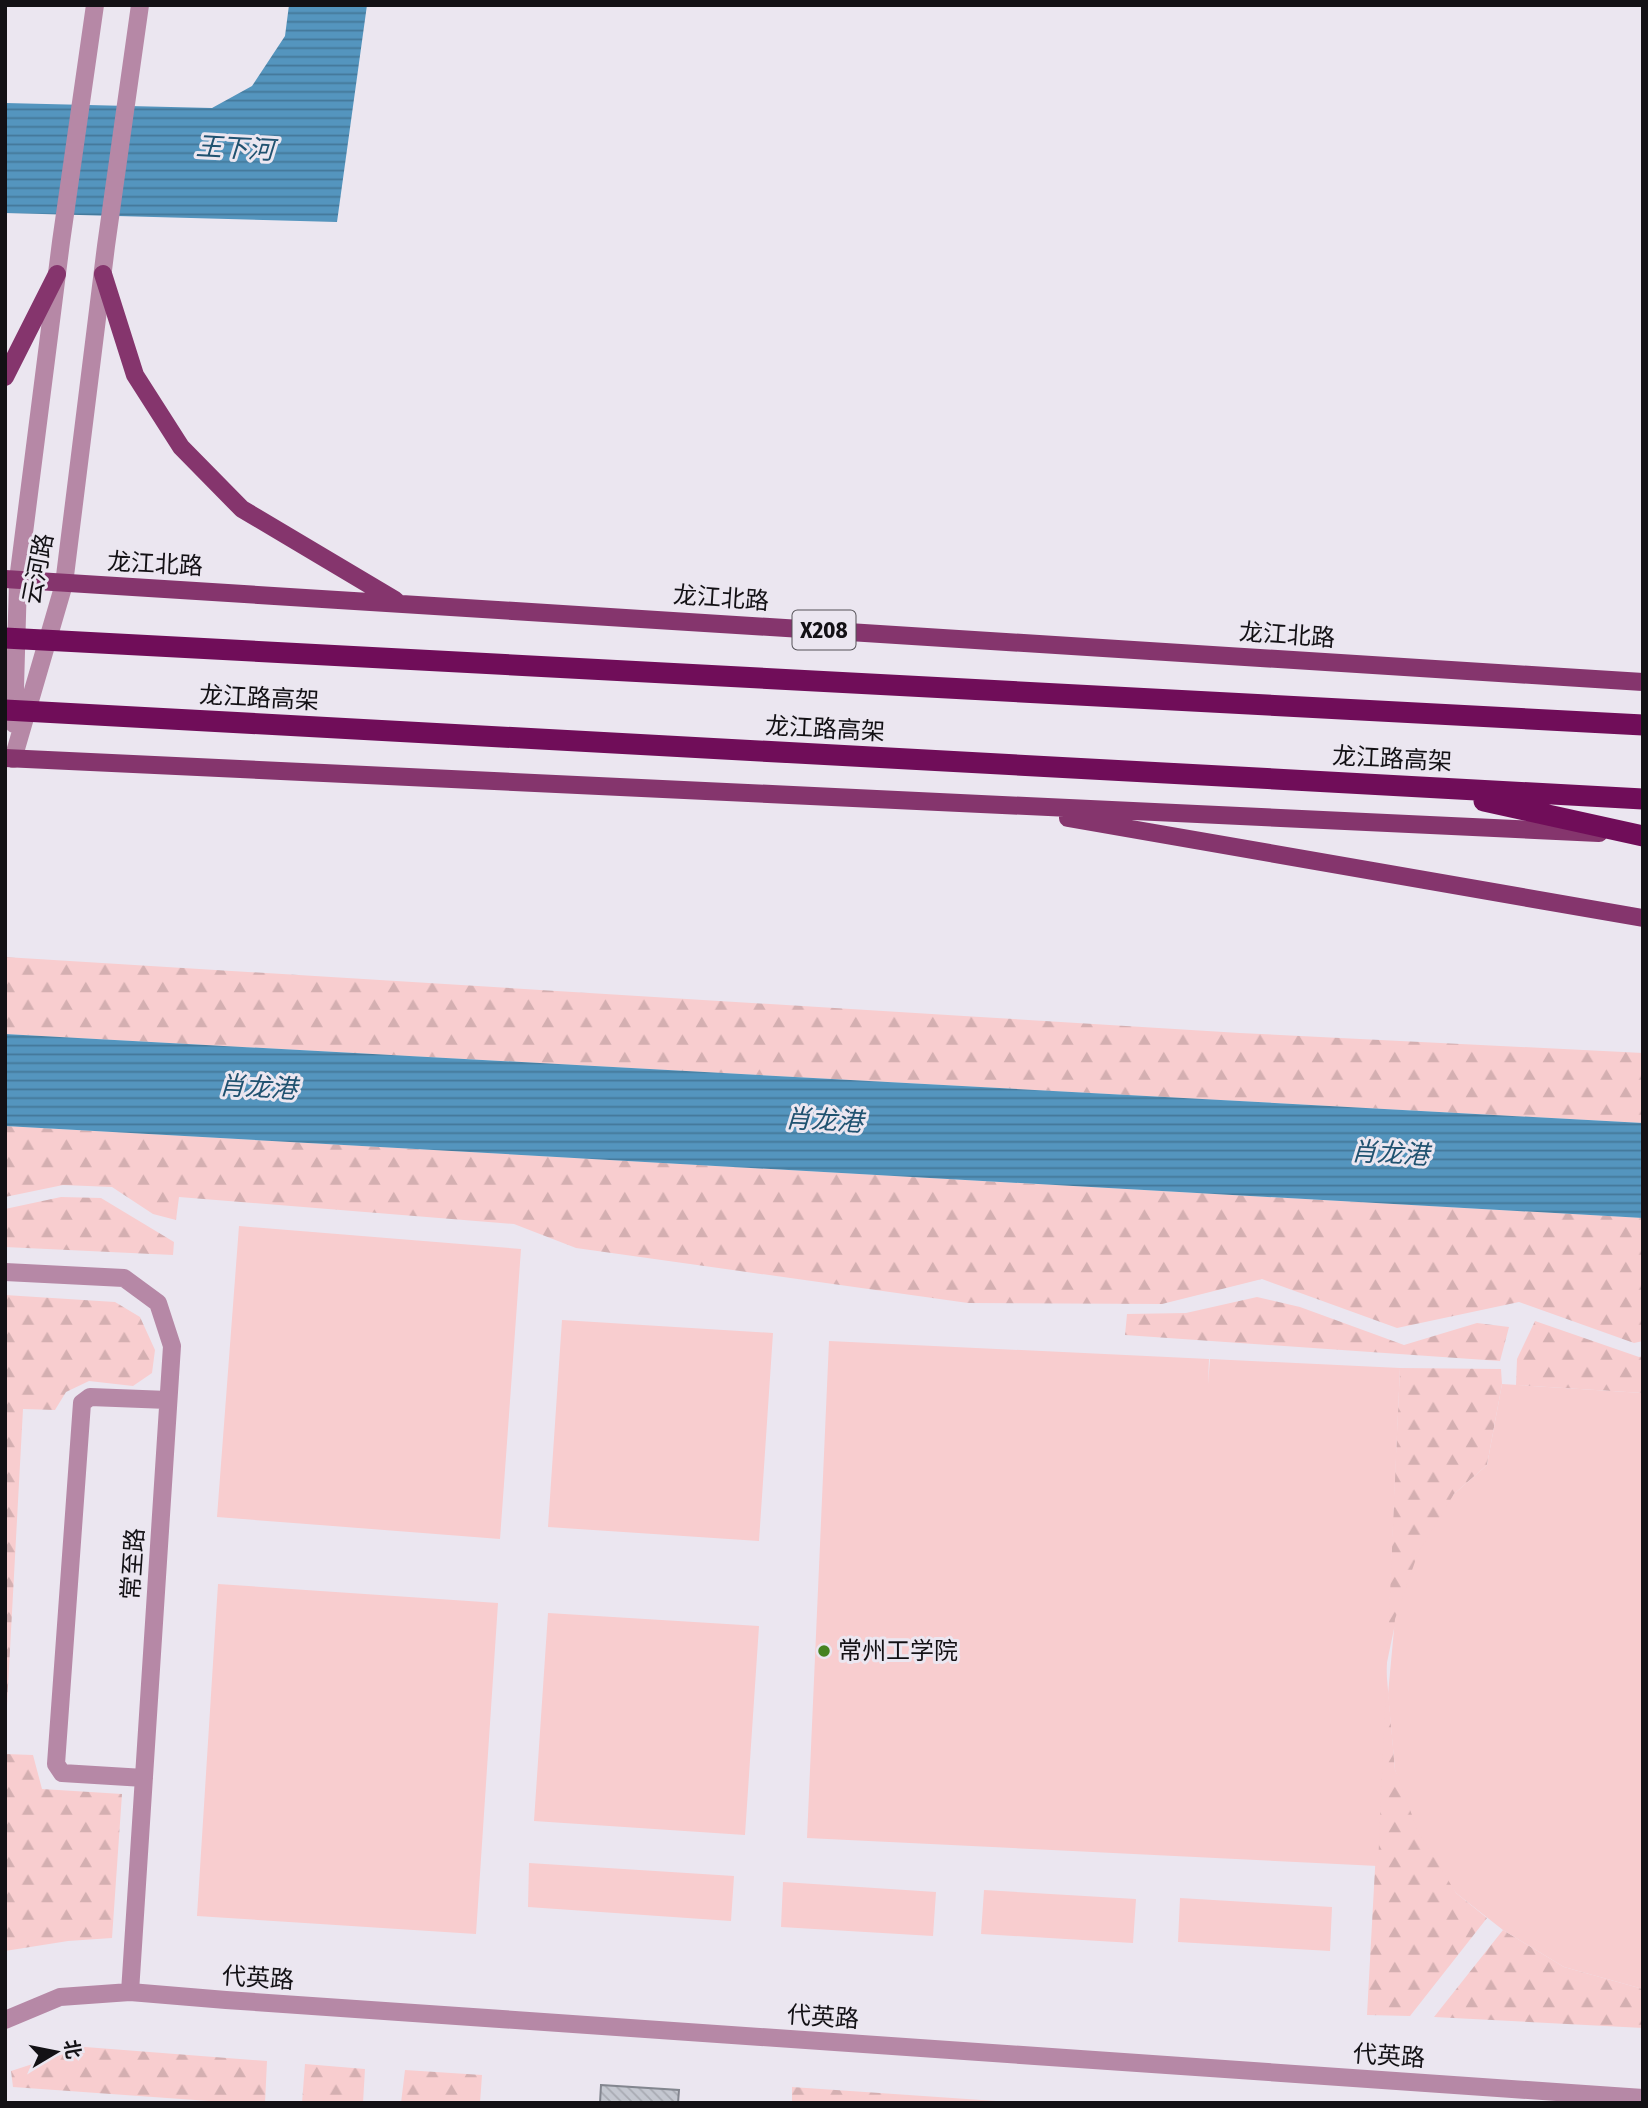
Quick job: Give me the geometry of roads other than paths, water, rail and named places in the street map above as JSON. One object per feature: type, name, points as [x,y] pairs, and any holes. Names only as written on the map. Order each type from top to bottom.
[{"type":"highway","name":"龙江路高架","points":[[5,638],[1643,725]]},
{"type":"highway","name":"龙江路高架","points":[[5,710],[1643,799]]},
{"type":"highway","points":[[1420,787],[1643,836]]},
{"type":"main road","points":[[5,377],[57,274]]},
{"type":"main road","points":[[103,274],[135,374],[181,447],[243,509],[398,602]]},
{"type":"main road","name":"龙江北路","points":[[11,579],[1643,682]]},
{"type":"main road","points":[[9,759],[1643,836]]},
{"type":"main road","points":[[992,805],[1643,918]]},
{"type":"street","name":"云河路","points":[[9,759],[11,579],[94,5]]},
{"type":"street","name":"云河路","points":[[9,759],[64,584],[106,246],[140,5]]},
{"type":"street","name":"常至路","points":[[5,1272],[124,1278],[158,1303],[172,1346],[130,1992]]},
{"type":"street","points":[[144,1779],[62,1773],[56,1764],[82,1402],[90,1397],[168,1400]]},
{"type":"street","name":"代英路","points":[[5,2020],[60,1997],[130,1992],[1457,2094],[1643,2098]]},
{"type":"water","name":"王下河","points":[[289,5],[367,5],[337,222],[5,213],[5,103],[212,108],[252,86],[285,36]]},
{"type":"water","name":"肖龙港","points":[[5,1034],[1643,1123],[1643,1218],[5,1126]]},
{"type":"place","name":"常州工学院","points":[[824,1651]]}]
